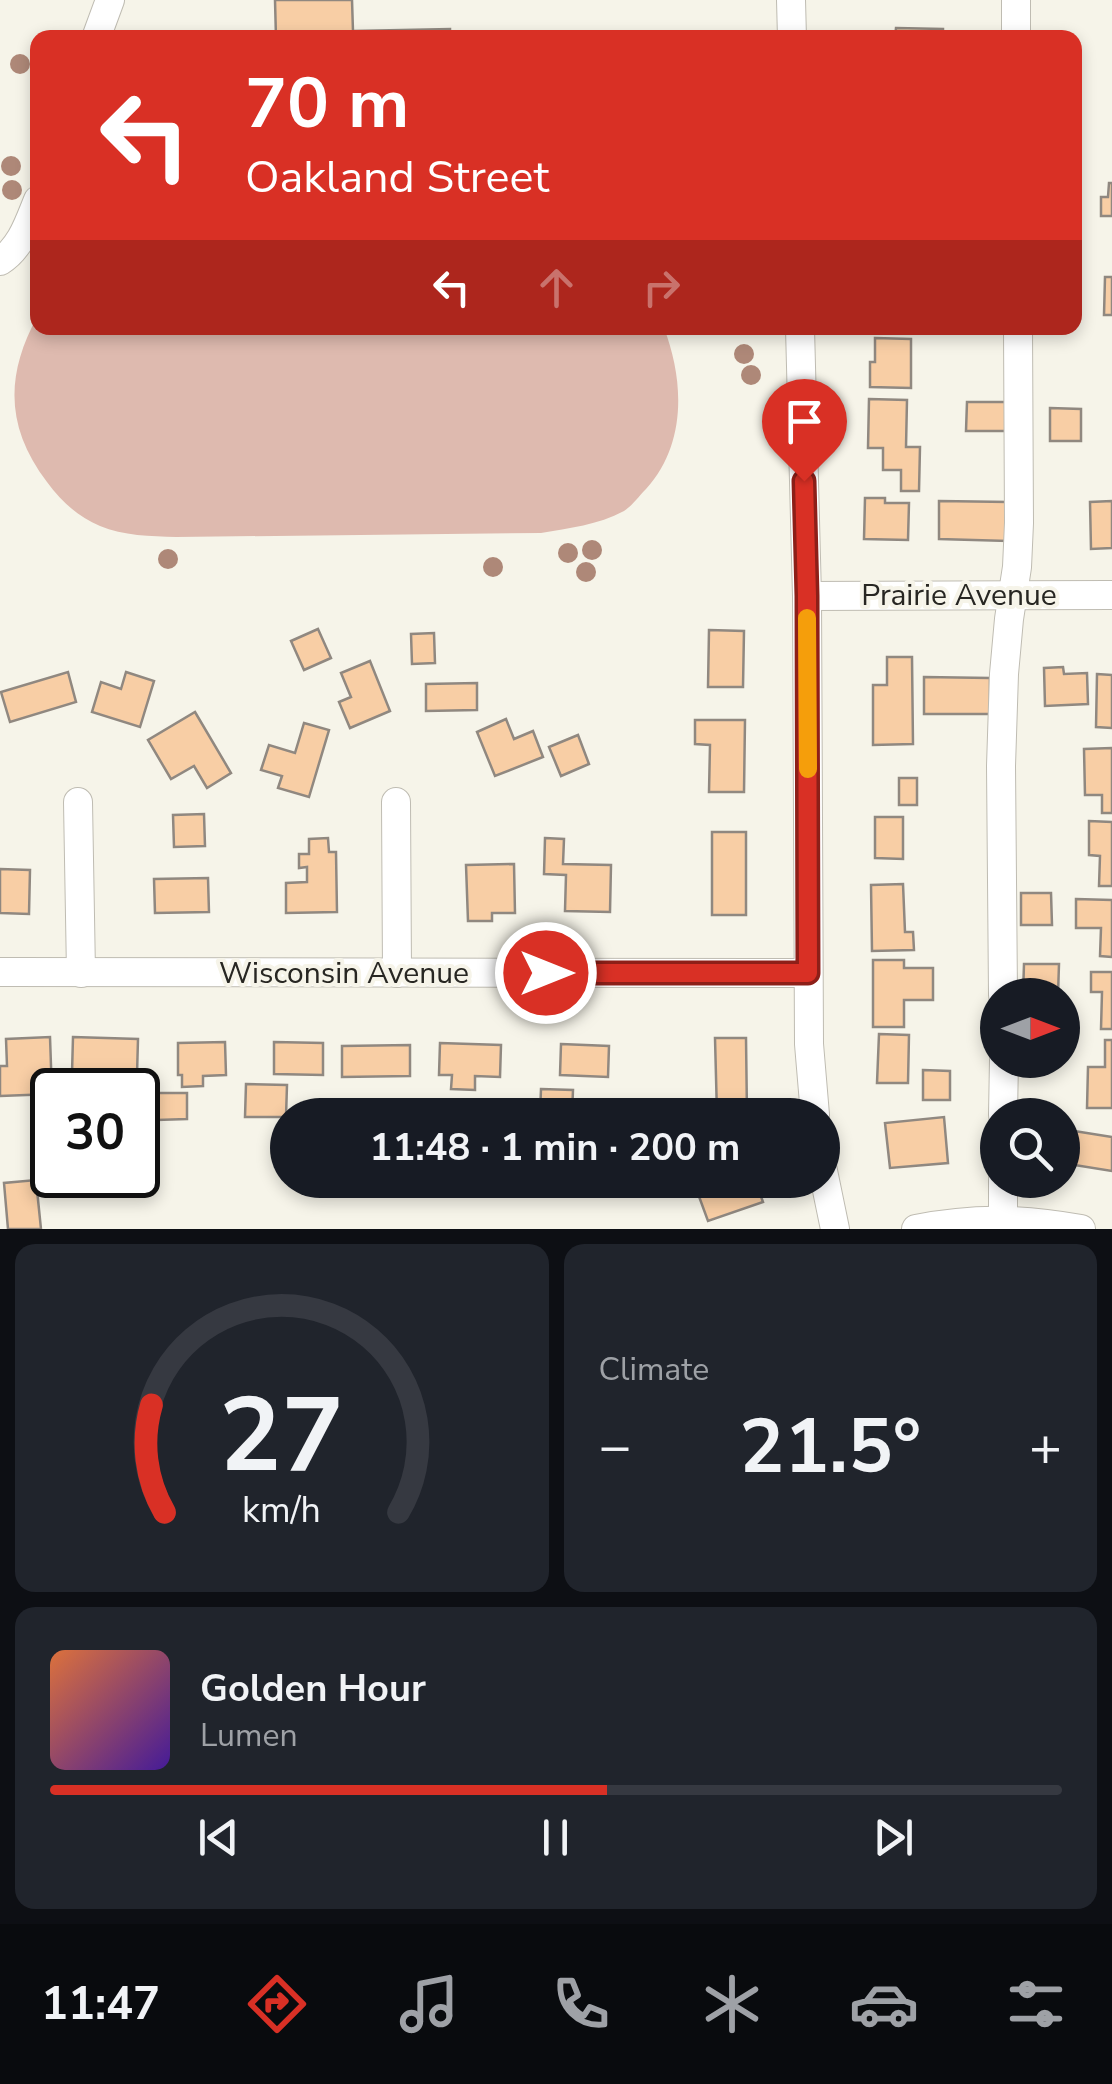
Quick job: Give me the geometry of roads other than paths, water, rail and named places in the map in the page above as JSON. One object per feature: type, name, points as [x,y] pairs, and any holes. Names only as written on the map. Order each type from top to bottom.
[{"type":"street","points":[[99,30],[110,0]]},
{"type":"street","points":[[791,0],[792,30]]},
{"type":"street","points":[[1016,0],[1016,30]]},
{"type":"street","points":[[0,262],[30,220]]},
{"type":"street","points":[[800,335],[807,596],[809,1044],[814,1098]]},
{"type":"street","points":[[1003,978],[1001,766],[1004,674],[1019,522],[1018,335]]},
{"type":"street","name":"Prairie Avenue","points":[[807,596],[1112,595]]},
{"type":"street","points":[[78,802],[81,973]]},
{"type":"street","points":[[396,802],[397,973]]},
{"type":"street","name":"Wisconsin Avenue","points":[[0,972],[808,973]]},
{"type":"street","points":[[829,1198],[836,1229]]},
{"type":"street","points":[[1003,1198],[1003,1220]]},
{"type":"street","points":[[916,1229],[989,1219],[1082,1229]]}]
